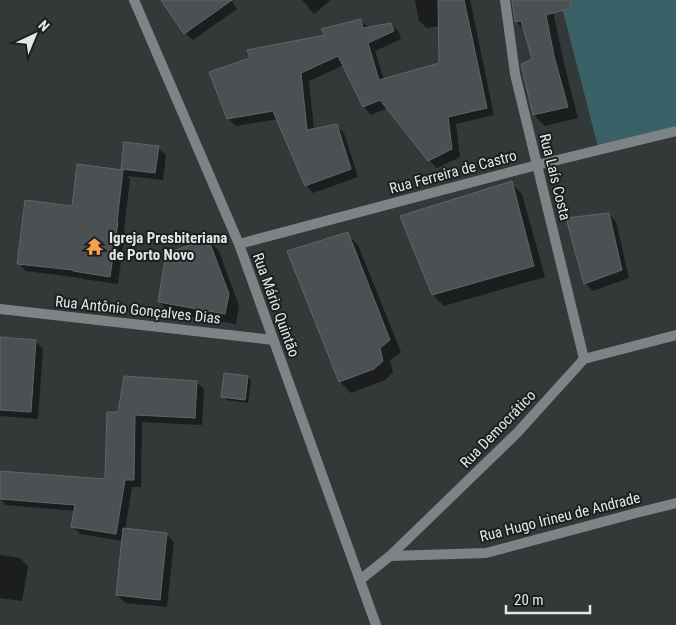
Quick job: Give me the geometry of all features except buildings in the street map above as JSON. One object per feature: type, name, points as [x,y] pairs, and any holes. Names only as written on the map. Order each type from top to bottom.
[{"type":"street","name":"Rua Mário Quintão","points":[[134,0],[239,244],[376,625]]},
{"type":"street","name":"Rua Laís Costa","points":[[505,0],[515,74],[584,359]]},
{"type":"street","name":"Rua Ferreira de Castro","points":[[239,244],[537,165],[676,131]]},
{"type":"street","name":"Rua Antônio Gonçalves Dias","points":[[0,309],[272,340]]},
{"type":"street","points":[[584,359],[676,335]]},
{"type":"street","name":"Rua Democrático","points":[[360,580],[390,556],[517,433],[584,359]]},
{"type":"street","name":"Rua Hugo Irineu de Andrade","points":[[390,556],[486,553],[676,503]]},
{"type":"shaded area","points":[[560,0],[676,0],[676,126],[598,147]]},
{"type":"place","name":"Igreja Presbiteriana de Porto Novo","points":[[95,247]]}]
